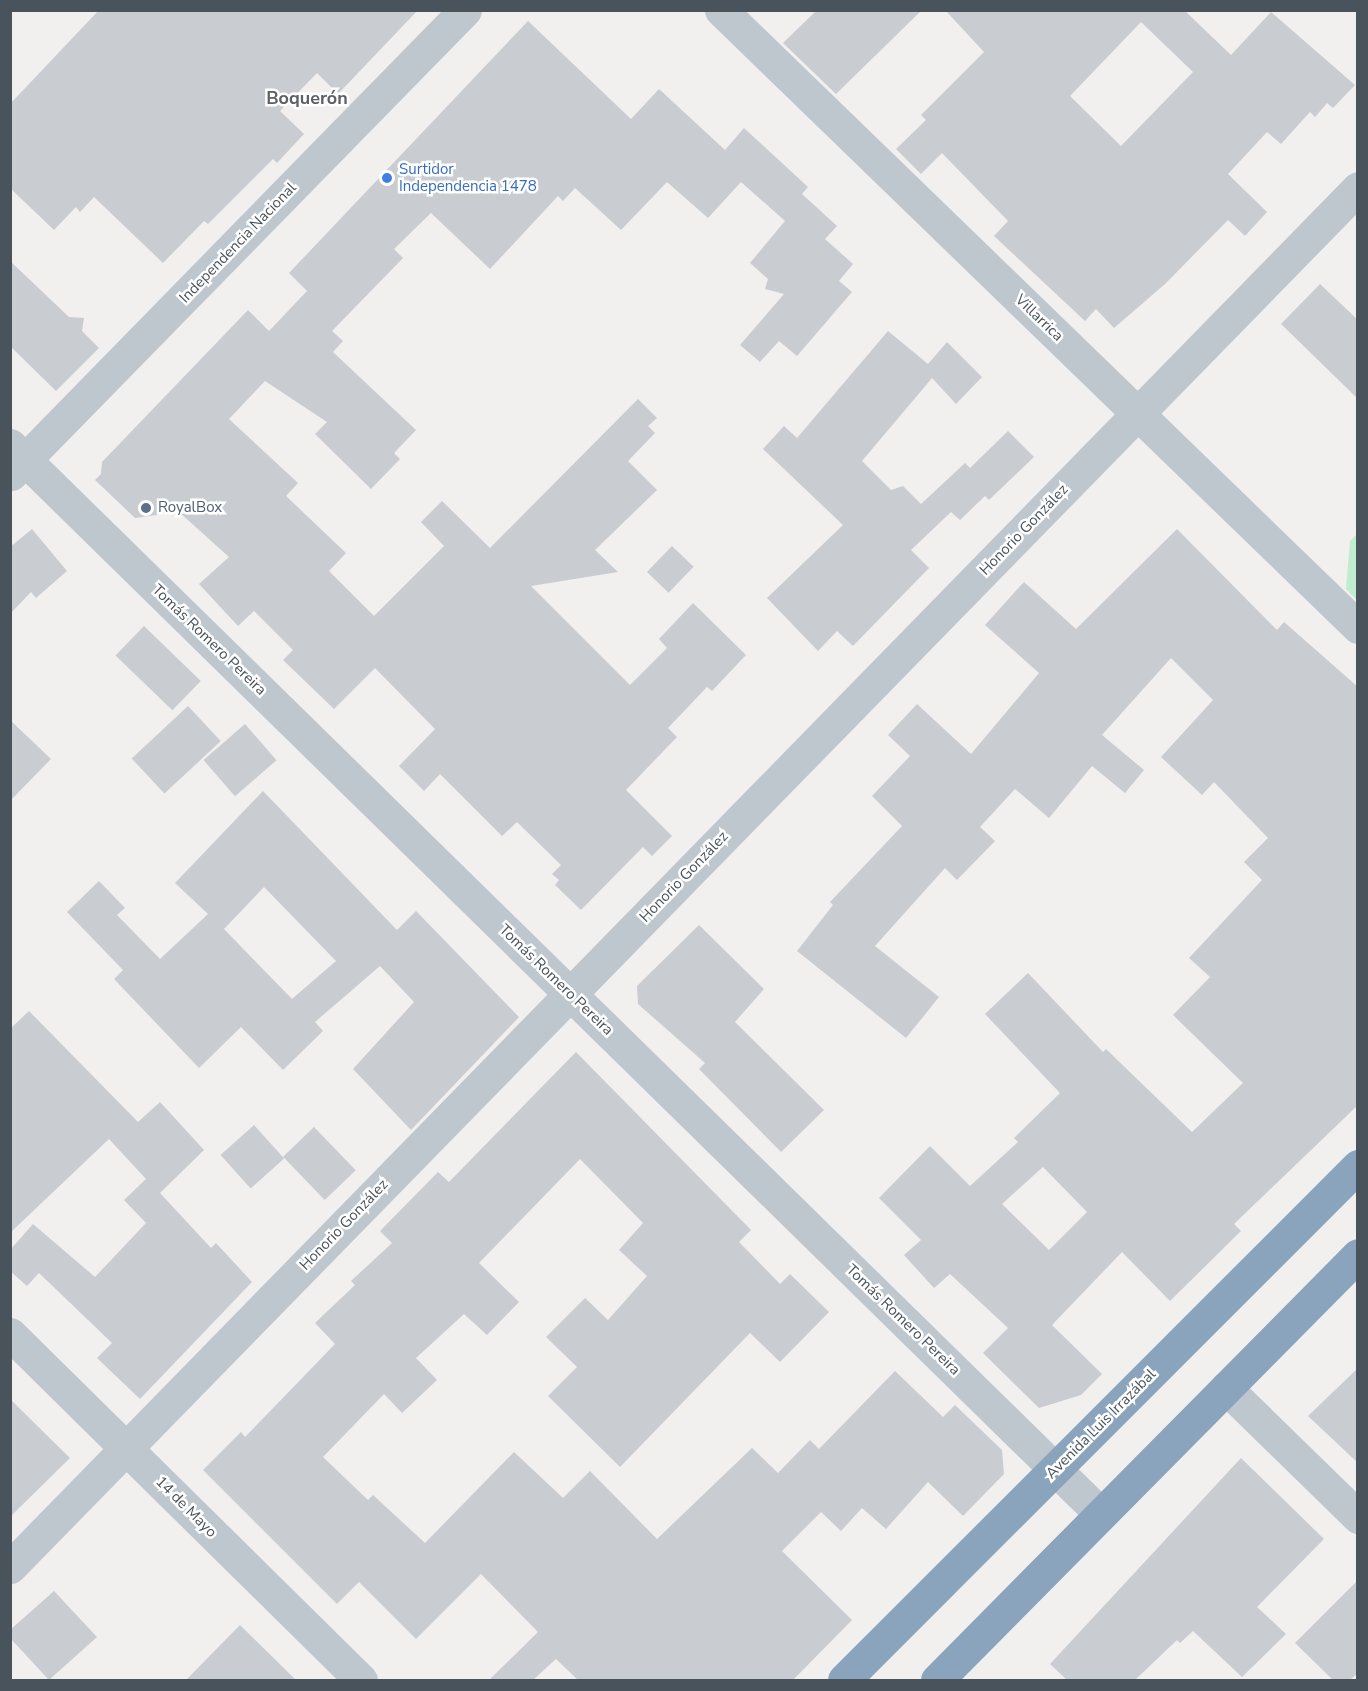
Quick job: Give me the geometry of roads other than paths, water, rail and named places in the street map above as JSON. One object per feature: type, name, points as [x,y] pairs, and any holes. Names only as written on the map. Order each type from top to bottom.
[{"type":"highway","name":"Avenida Luis Irrazábal","points":[[844,1680],[1358,1166]]},
{"type":"highway","points":[[938,1680],[1358,1255]]},
{"type":"street","name":"Independencia Nacional","points":[[15,460],[465,10]]},
{"type":"street","name":"Villarrica","points":[[721,10],[1358,627]]},
{"type":"street","name":"Honorio González","points":[[10,1567],[1358,188]]},
{"type":"street","name":"Tomás Romero Pereira","points":[[15,460],[570,994],[1101,1514]]},
{"type":"street","name":"14 de Mayo","points":[[10,1334],[361,1680]]},
{"type":"street","points":[[1226,1388],[1358,1517]]},
{"type":"place","name":"Surtidor Independencia 1478","points":[[387,178]]},
{"type":"place","name":"RoyalBox","points":[[146,508]]},
{"type":"district","name":"Boquerón","points":[[307,98]]}]
